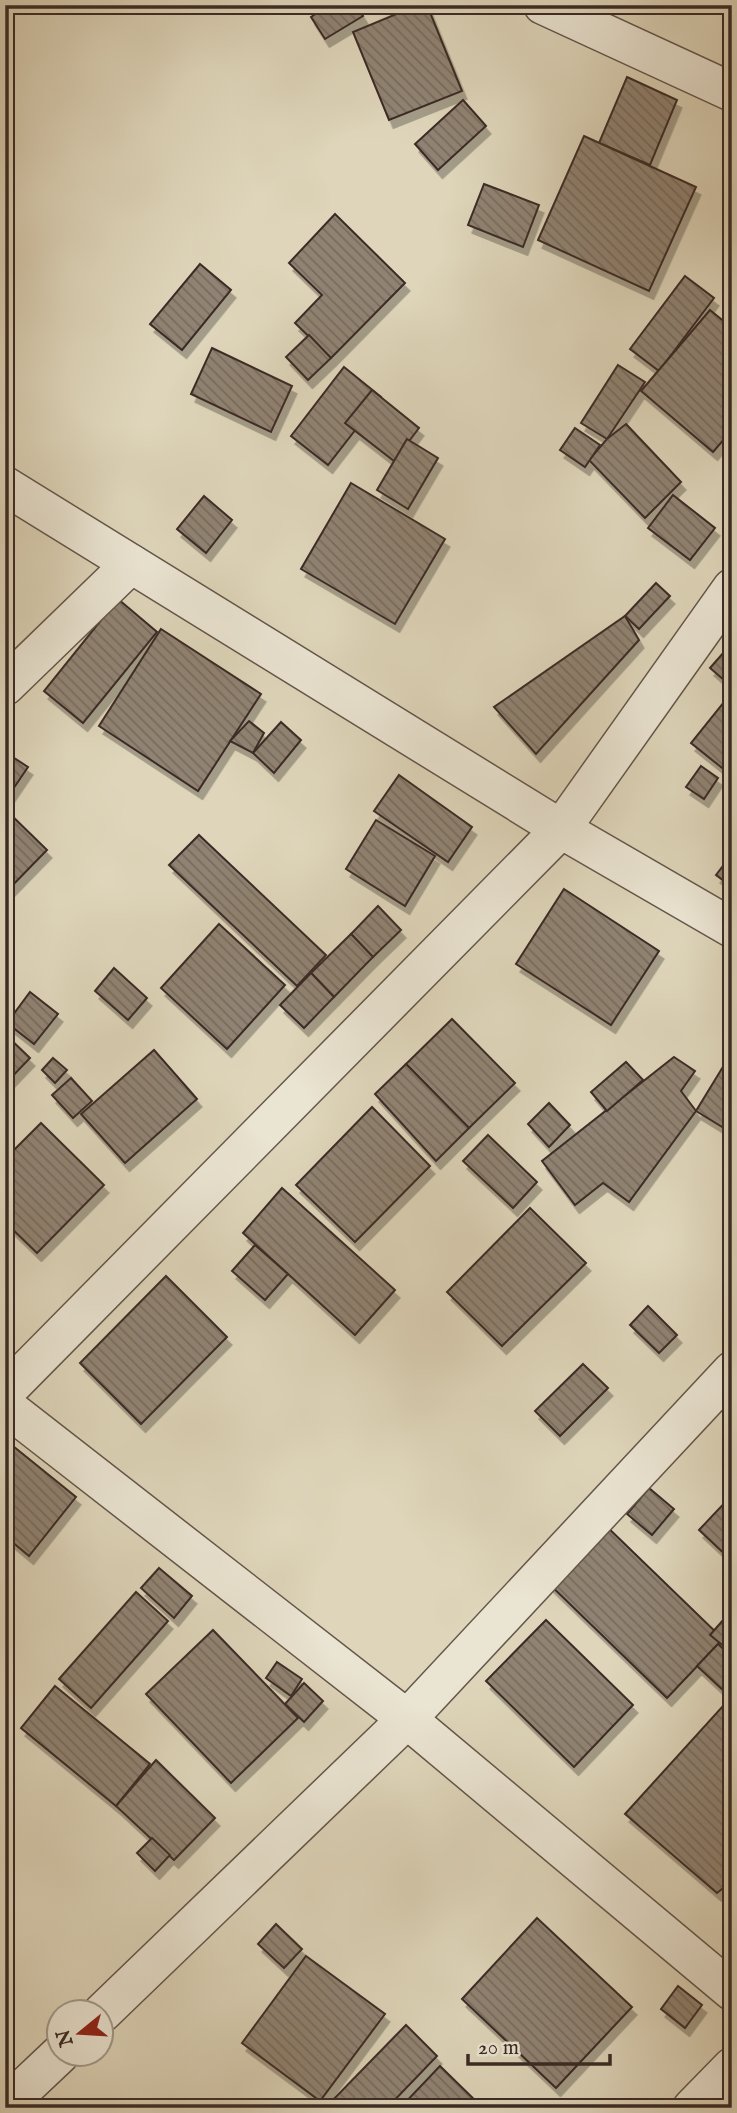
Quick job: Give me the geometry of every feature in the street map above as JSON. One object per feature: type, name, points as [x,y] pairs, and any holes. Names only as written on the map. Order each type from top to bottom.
[{"type":"street","points":[[544,5],[732,92]]},
{"type":"street","points":[[5,486],[561,829],[732,929]]},
{"type":"street","points":[[5,686],[131,564]]},
{"type":"street","points":[[5,1392],[561,829],[732,588]]},
{"type":"street","points":[[116,2000],[407,1719],[732,1371]]},
{"type":"street","points":[[5,1406],[407,1719],[732,1991]]},
{"type":"street","points":[[5,2106],[46,2066]]},
{"type":"street","points":[[692,2108],[732,2067]]},
{"type":"building","points":[[329,5],[356,5],[363,16],[325,39],[311,17]]},
{"type":"building","points":[[418,5],[427,5],[462,91],[389,120],[353,32]]},
{"type":"building","points":[[627,77],[677,100],[650,165],[599,143]]},
{"type":"building","points":[[463,100],[486,126],[438,170],[415,144]]},
{"type":"building","points":[[584,136],[696,187],[649,291],[538,240]]},
{"type":"building","points":[[484,184],[539,205],[523,247],[468,225]]},
{"type":"building","points":[[335,214],[405,283],[331,358],[295,323],[322,295],[289,263]]},
{"type":"building","points":[[200,264],[231,290],[182,350],[150,324]]},
{"type":"building","points":[[685,276],[714,298],[659,371],[630,349]]},
{"type":"building","points":[[710,310],[732,328],[732,430],[713,452],[641,391]]},
{"type":"building","points":[[309,335],[331,358],[308,380],[286,357]]},
{"type":"building","points":[[212,348],[292,386],[271,432],[191,394]]},
{"type":"building","points":[[618,365],[645,382],[607,439],[581,423]]},
{"type":"building","points":[[344,367],[381,397],[328,465],[291,436]]},
{"type":"building","points":[[372,390],[419,428],[394,461],[345,423]]},
{"type":"building","points":[[626,424],[681,482],[645,518],[589,460],[607,439]]},
{"type":"building","points":[[575,428],[600,445],[585,467],[560,450]]},
{"type":"building","points":[[407,439],[438,458],[408,509],[377,490]]},
{"type":"building","points":[[351,483],[445,539],[395,624],[301,569]]},
{"type":"building","points":[[673,495],[715,528],[690,560],[648,528]]},
{"type":"building","points":[[204,496],[232,520],[206,553],[177,529]]},
{"type":"building","points":[[656,583],[670,596],[639,629],[625,616]]},
{"type":"building","points":[[118,599],[157,632],[83,723],[44,691]]},
{"type":"building","points":[[625,616],[639,640],[536,754],[494,707]]},
{"type":"building","points":[[161,629],[261,694],[198,791],[99,726]]},
{"type":"building","points":[[732,643],[732,687],[710,668]]},
{"type":"building","points":[[732,692],[732,776],[691,743]]},
{"type":"building","points":[[249,721],[264,733],[253,753],[230,741]]},
{"type":"building","points":[[281,722],[301,740],[274,773],[253,753]]},
{"type":"building","points":[[5,752],[28,767],[9,795],[5,793]]},
{"type":"building","points":[[701,766],[718,778],[704,799],[686,787]]},
{"type":"building","points":[[399,775],[472,827],[448,862],[374,811]]},
{"type":"building","points":[[5,809],[47,850],[5,893]]},
{"type":"building","points":[[376,820],[435,856],[405,906],[346,869]]},
{"type":"building","points":[[199,835],[326,955],[297,986],[169,865]]},
{"type":"building","points":[[732,854],[732,887],[716,875]]},
{"type":"building","points":[[564,889],[659,951],[611,1025],[516,964]]},
{"type":"building","points":[[378,906],[401,930],[373,957],[351,934]]},
{"type":"building","points":[[219,924],[285,985],[227,1049],[161,988]]},
{"type":"building","points":[[351,934],[373,957],[334,997],[311,973]]},
{"type":"building","points":[[114,968],[147,998],[128,1020],[95,991]]},
{"type":"building","points":[[311,973],[334,997],[304,1028],[280,1005]]},
{"type":"building","points":[[30,992],[58,1014],[34,1044],[7,1023]]},
{"type":"building","points":[[452,1019],[515,1083],[469,1128],[406,1064]]},
{"type":"building","points":[[5,1034],[30,1058],[5,1084]]},
{"type":"building","points":[[154,1050],[197,1099],[125,1163],[81,1114]]},
{"type":"building","points":[[732,1052],[732,1133],[696,1111]]},
{"type":"building","points":[[674,1057],[695,1071],[681,1091],[696,1111],[629,1202],[603,1183],[575,1205],[542,1161]]},
{"type":"building","points":[[53,1058],[67,1070],[55,1083],[42,1070]]},
{"type":"building","points":[[626,1062],[643,1080],[607,1111],[591,1092]]},
{"type":"building","points":[[406,1064],[469,1128],[436,1161],[375,1094]]},
{"type":"building","points":[[71,1078],[92,1101],[73,1118],[52,1095]]},
{"type":"building","points":[[549,1103],[570,1125],[549,1147],[528,1124]]},
{"type":"building","points":[[372,1107],[430,1166],[355,1242],[296,1185]]},
{"type":"building","points":[[41,1123],[104,1185],[37,1253],[5,1222],[5,1159]]},
{"type":"building","points":[[488,1135],[537,1182],[513,1208],[463,1161]]},
{"type":"building","points":[[282,1188],[395,1290],[355,1335],[243,1233]]},
{"type":"building","points":[[530,1208],[586,1263],[502,1346],[447,1292]]},
{"type":"building","points":[[255,1245],[288,1274],[265,1300],[232,1271]]},
{"type":"building","points":[[166,1276],[227,1337],[141,1424],[80,1363]]},
{"type":"building","points":[[648,1306],[677,1335],[659,1353],[630,1325]]},
{"type":"building","points":[[583,1364],[608,1388],[560,1436],[535,1411]]},
{"type":"building","points":[[8,1442],[76,1497],[29,1556],[5,1536],[5,1445]]},
{"type":"building","points":[[649,1488],[674,1509],[652,1535],[627,1514]]},
{"type":"building","points":[[732,1495],[732,1561],[699,1530]]},
{"type":"building","points":[[601,1521],[723,1639],[667,1698],[545,1580]]},
{"type":"building","points":[[159,1568],[192,1596],[174,1618],[141,1588]]},
{"type":"building","points":[[136,1592],[168,1621],[91,1708],[59,1679]]},
{"type":"building","points":[[732,1610],[732,1653],[710,1635]]},
{"type":"building","points":[[546,1620],[633,1705],[574,1767],[486,1681]]},
{"type":"building","points":[[213,1630],[298,1718],[231,1783],[146,1694]]},
{"type":"building","points":[[718,1644],[732,1657],[732,1685],[725,1692],[697,1666]]},
{"type":"building","points":[[277,1662],[302,1679],[291,1696],[266,1678]]},
{"type":"building","points":[[304,1683],[323,1701],[304,1722],[285,1704]]},
{"type":"building","points":[[55,1686],[150,1764],[116,1806],[21,1728]]},
{"type":"building","points":[[722,1707],[732,1715],[732,1881],[717,1893],[625,1814]]},
{"type":"building","points":[[156,1760],[215,1818],[174,1860],[116,1806]]},
{"type":"building","points":[[152,1838],[170,1855],[155,1871],[137,1853]]},
{"type":"building","points":[[537,1918],[632,2007],[556,2088],[462,1999]]},
{"type":"building","points":[[276,1924],[302,1949],[284,1968],[258,1944]]},
{"type":"building","points":[[306,1956],[385,2014],[320,2101],[242,2043]]},
{"type":"building","points":[[678,1986],[702,2005],[685,2028],[661,2009]]},
{"type":"building","points":[[406,2025],[437,2056],[387,2108],[325,2108]]},
{"type":"building","points":[[440,2066],[483,2108],[400,2108]]}]
